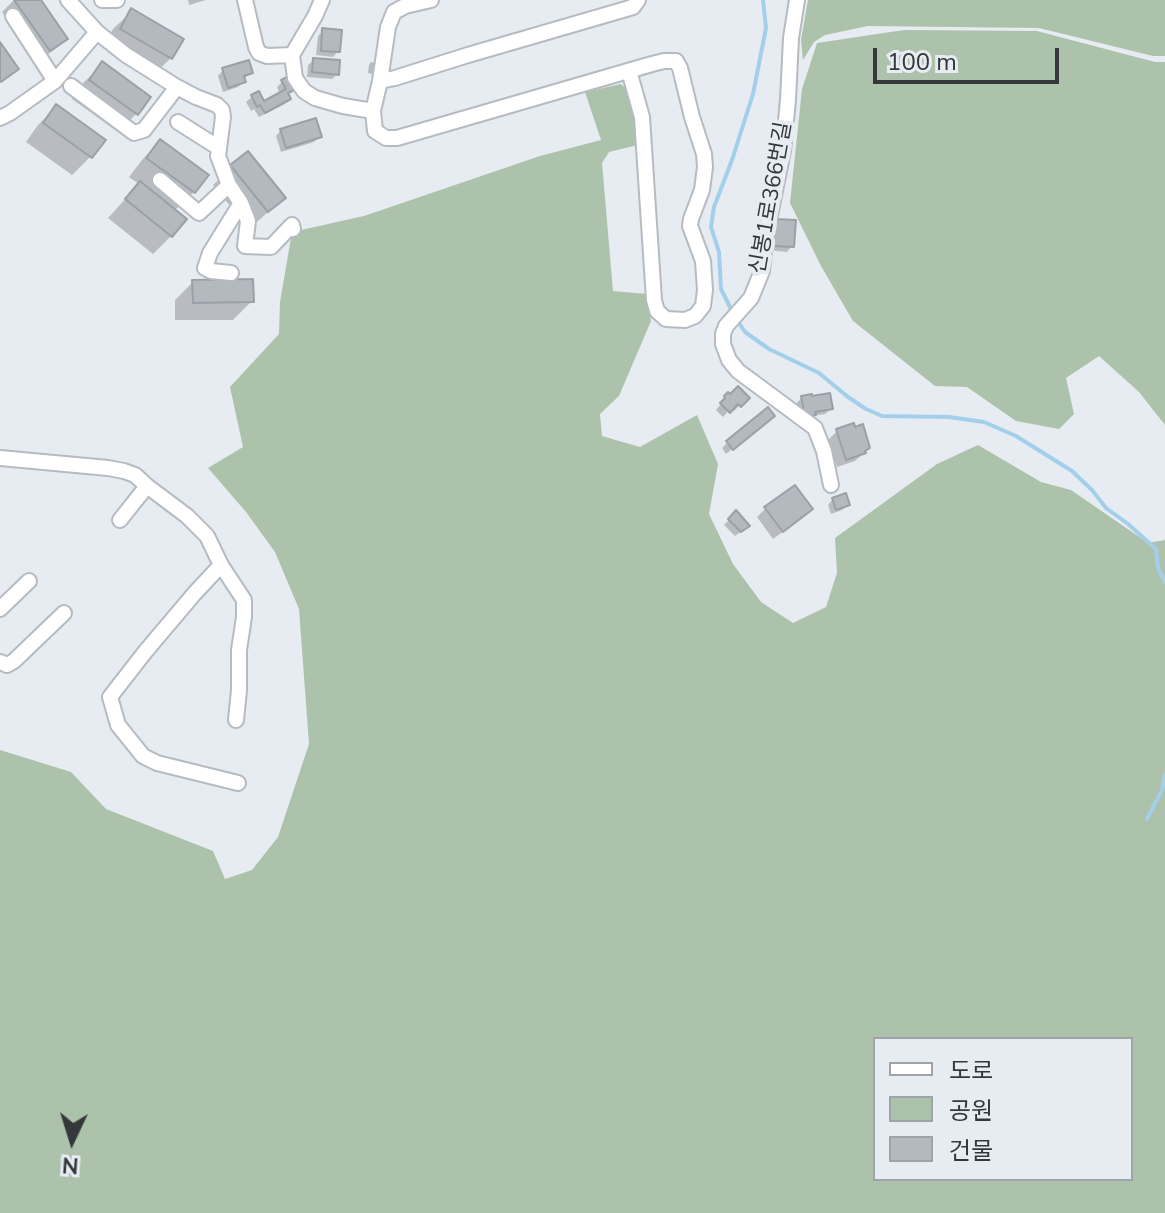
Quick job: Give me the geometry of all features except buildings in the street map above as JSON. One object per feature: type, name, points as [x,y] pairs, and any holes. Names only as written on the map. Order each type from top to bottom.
[{"type":"street","points":[[68,0],[97,32],[126,55],[177,87],[222,110],[218,156],[248,221],[245,246],[271,247],[292,225],[293,229]]},
{"type":"street","points":[[102,0],[117,0]]},
{"type":"street","points":[[245,0],[259,53],[267,56],[292,55]]},
{"type":"street","points":[[322,0],[292,55],[295,78],[304,91],[315,98],[373,111]]},
{"type":"street","points":[[431,0],[394,12],[388,27],[373,111],[375,131],[386,138],[397,138],[629,71],[664,61],[676,61],[704,154],[705,179],[690,226],[703,261],[703,306],[695,316],[685,320],[666,319],[657,311],[654,300],[642,117],[629,71]]},
{"type":"street","points":[[380,81],[633,7],[638,0]]},
{"type":"street","name":"신봉1로366번길","points":[[797,0],[791,38],[783,151],[762,271],[751,298],[726,326],[723,344],[729,360],[738,371],[815,428],[824,451],[831,485]]},
{"type":"street","points":[[13,16],[55,81]]},
{"type":"street","points":[[0,118],[55,81],[97,32]]},
{"type":"street","points":[[71,86],[134,133],[144,130],[177,87]]},
{"type":"street","points":[[178,122],[219,148]]},
{"type":"street","points":[[160,180],[199,213],[229,185]]},
{"type":"street","points":[[231,273],[207,270],[205,264],[241,203]]},
{"type":"street","points":[[0,458],[108,468],[135,475],[207,536],[244,600],[236,720]]},
{"type":"street","points":[[120,520],[147,486]]},
{"type":"street","points":[[221,565],[110,697],[118,725],[143,756],[157,763],[238,783]]},
{"type":"street","points":[[0,609],[29,581]]},
{"type":"street","points":[[0,662],[7,665],[14,661],[64,613]]},
{"type":"green space","points":[[808,0],[1165,0],[1165,56],[1153,56],[1039,28],[868,26],[825,35],[814,42],[803,60],[801,40]]},
{"type":"green space","points":[[904,30],[1037,31],[1165,62],[1165,425],[1139,392],[1099,356],[1066,378],[1074,414],[1059,429],[1016,421],[967,387],[935,386],[853,321],[790,203],[802,89],[817,43]]},
{"type":"green space","points":[[621,84],[628,90],[635,109],[638,145],[609,152],[602,163],[613,291],[647,294],[651,321],[619,396],[600,414],[602,436],[640,447],[697,415],[718,464],[709,514],[733,564],[761,602],[793,623],[826,607],[837,573],[835,538],[937,464],[978,445],[1041,482],[1071,490],[1148,543],[1165,540],[1165,1213],[0,1213],[0,750],[71,772],[106,809],[213,851],[225,879],[252,870],[278,837],[309,744],[299,609],[275,552],[208,468],[243,447],[230,387],[279,334],[280,302],[292,232],[364,216],[540,156],[601,140],[585,92]]},
{"type":"waterway","points":[[733,313],[721,289],[719,252],[711,227],[714,207],[753,94],[766,28],[763,0]]},
{"type":"waterway","points":[[737,320],[745,332],[769,349],[819,373],[848,397],[882,416],[949,417],[984,422],[1016,436],[1072,471],[1106,508],[1156,549],[1158,568],[1165,582]]},
{"type":"waterway","points":[[1147,819],[1162,790],[1165,775]]}]
